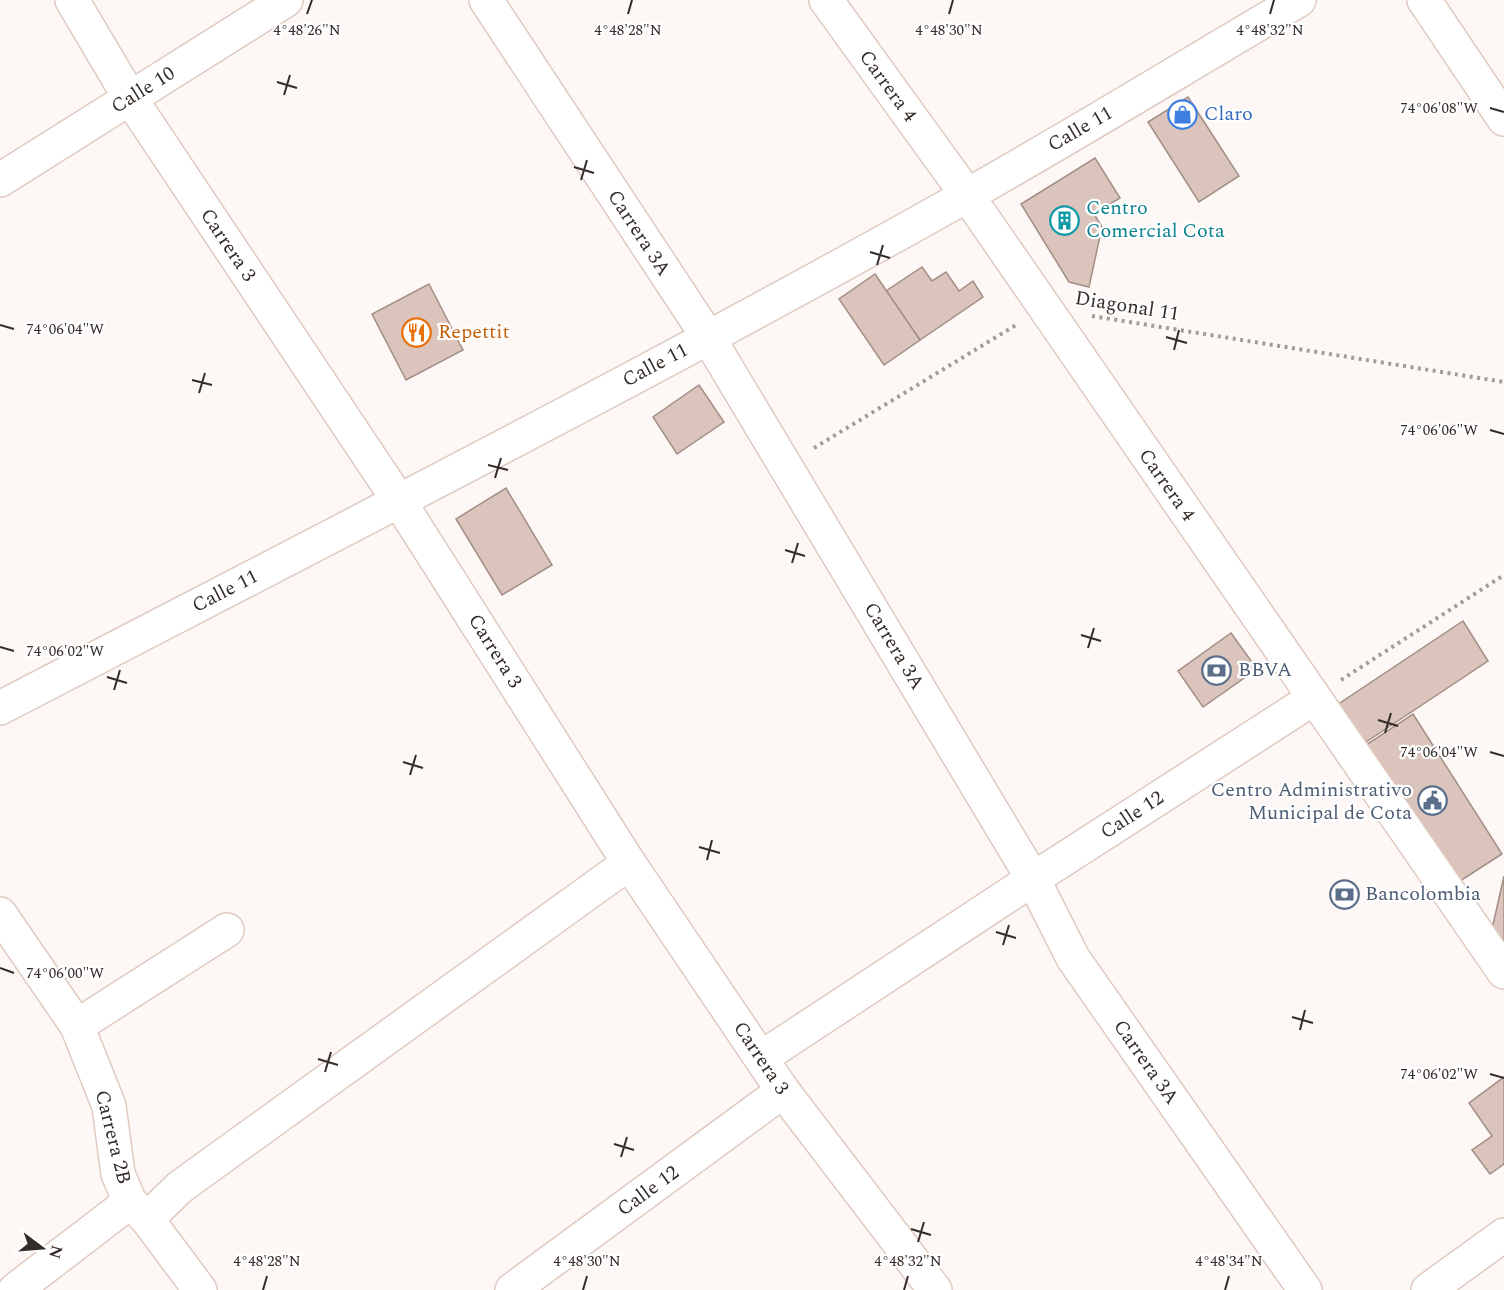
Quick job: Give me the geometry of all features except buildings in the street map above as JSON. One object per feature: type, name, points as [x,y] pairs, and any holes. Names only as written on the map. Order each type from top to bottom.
[{"type":"street","name":"Carrera 3","points":[[72,0],[130,98],[399,501],[629,863],[783,1091],[935,1290]]},
{"type":"street","name":"Calle 10","points":[[0,180],[286,0]]},
{"type":"street","name":"Carrera 3A","points":[[486,0],[708,337],[1033,879],[1073,958],[1305,1290]]},
{"type":"street","name":"Carrera 4","points":[[826,0],[967,195],[1504,972]]},
{"type":"street","name":"Calle 11","points":[[0,708],[399,501],[708,337],[967,195],[1299,0]]},
{"type":"street","points":[[1424,0],[1504,119]]},
{"type":"street","name":"Calle 12","points":[[761,1058],[1314,698]]},
{"type":"street","points":[[15,1290],[139,1210],[180,1187],[629,863]]},
{"type":"street","name":"Carrera 2B","points":[[0,914],[77,1026],[109,1106],[118,1174],[139,1210],[200,1290]]},
{"type":"street","points":[[77,1026],[227,930]]},
{"type":"street","name":"Calle 12","points":[[512,1290],[783,1091]]},
{"type":"street","points":[[1428,1290],[1504,1235]]},
{"type":"path","name":"Diagonal 11","points":[[786,465],[1044,308],[1504,382]]},
{"type":"path","points":[[1314,698],[1504,575]]},
{"type":"place","name":"Claro","points":[[1183,114]]},
{"type":"place","name":"Centro Comercial Cota","points":[[1065,220]]},
{"type":"place","name":"Repettit","points":[[417,332]]},
{"type":"place","name":"BBVA","points":[[1217,670]]},
{"type":"place","name":"Centro Administrativo Municipal de Cota","points":[[1433,801]]},
{"type":"place","name":"Bancolombia","points":[[1344,894]]}]
